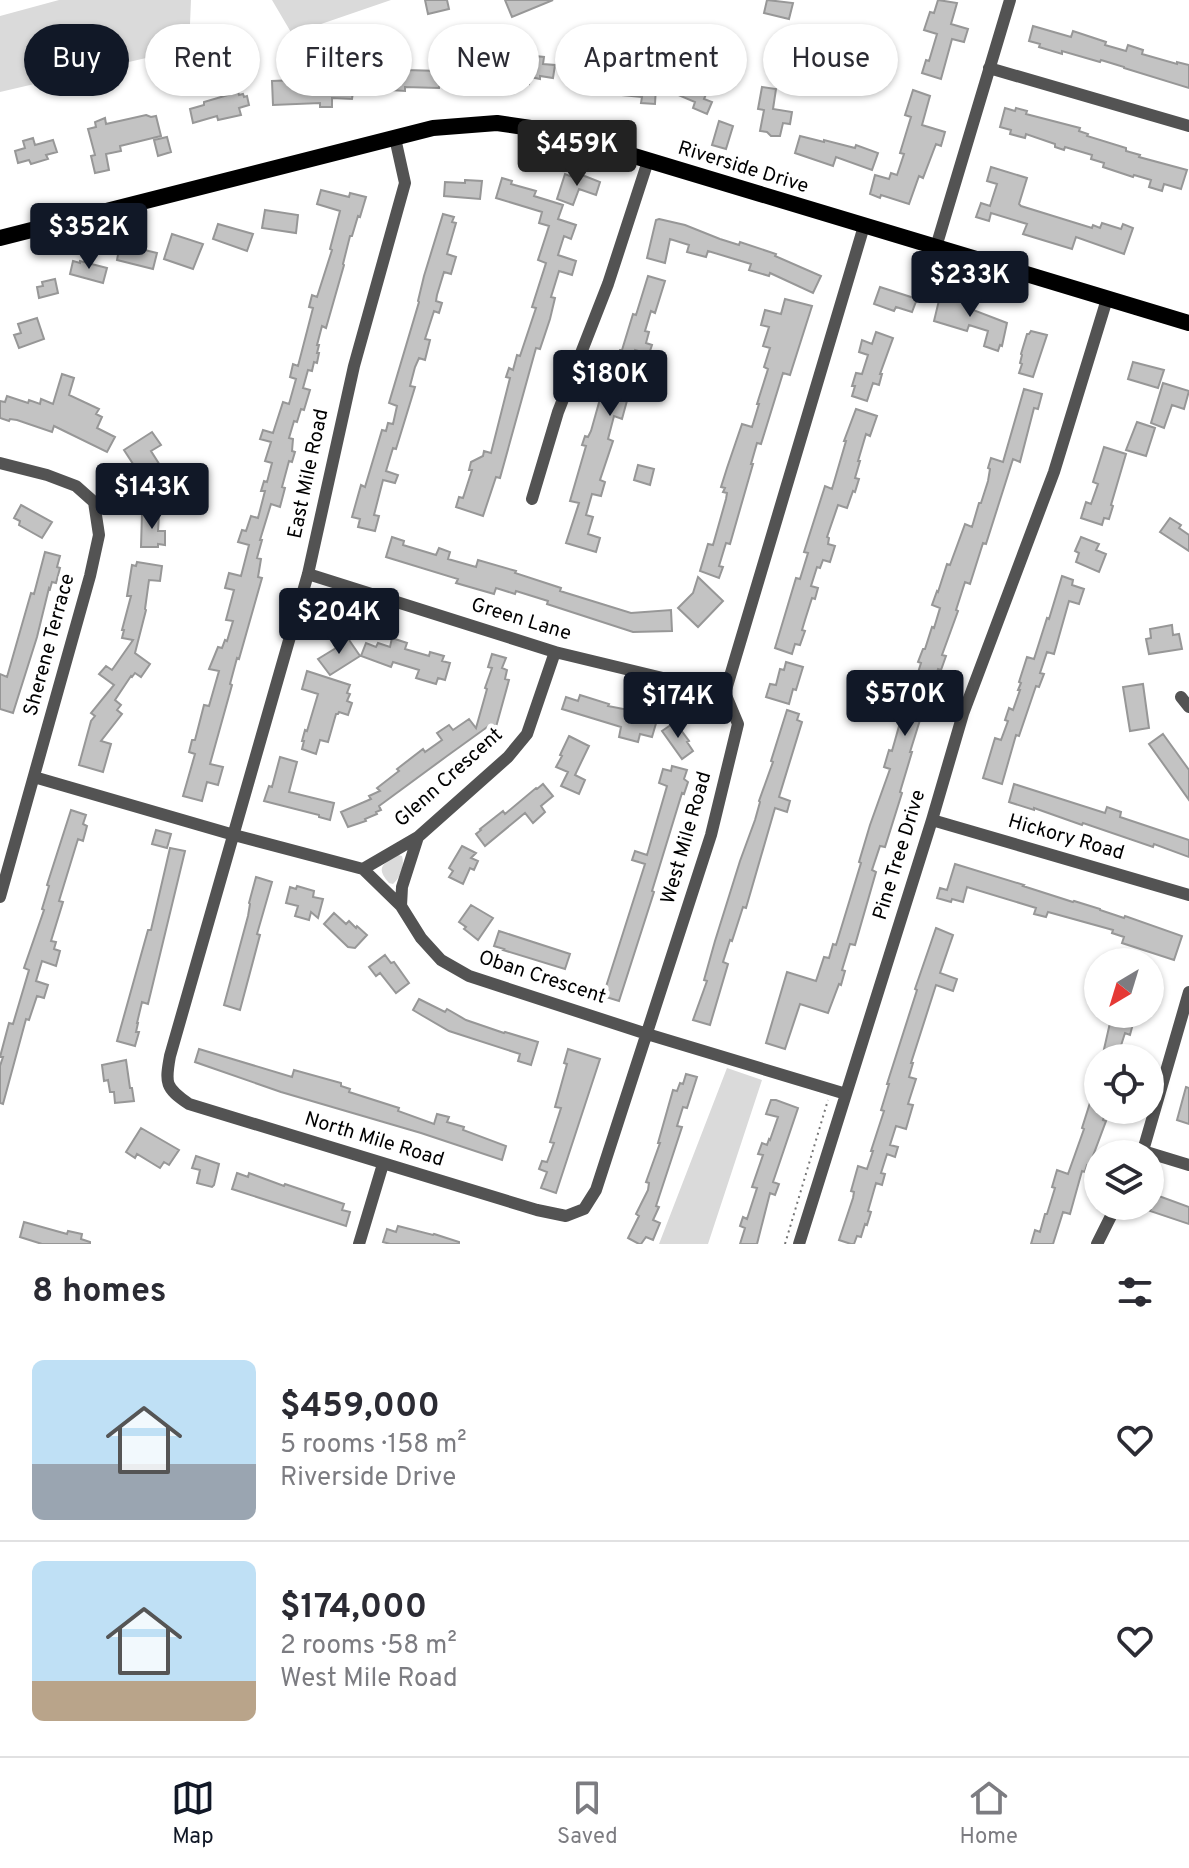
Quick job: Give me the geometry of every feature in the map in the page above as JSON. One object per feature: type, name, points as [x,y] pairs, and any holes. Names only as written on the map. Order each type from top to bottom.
[{"type":"main road","name":"Riverside Drive","points":[[0,238],[433,128],[497,123],[551,131],[1189,323]]},
{"type":"street","points":[[936,247],[1010,0]]},
{"type":"street","points":[[989,68],[1189,126]]},
{"type":"street","name":"East Mile Road","points":[[173,1094],[166,1077],[170,1056],[308,574],[354,366],[405,183],[395,138]]},
{"type":"street","points":[[532,499],[558,412],[608,284],[648,161]]},
{"type":"street","points":[[725,693],[864,226]]},
{"type":"street","name":"Pine Tree Drive","points":[[799,1244],[963,714],[1054,472],[1107,299]]},
{"type":"street","name":"Sherene Terrace","points":[[0,463],[76,486],[94,502],[99,535],[0,897]]},
{"type":"street","name":"Green Lane","points":[[308,574],[555,652],[725,693]]},
{"type":"street","name":"Glenn Crescent","points":[[363,869],[418,837],[508,757],[527,734],[555,652]]},
{"type":"street","name":"West Mile Road","points":[[566,1216],[584,1209],[596,1190],[711,835],[738,724],[725,693]]},
{"type":"street","name":"Oban Crescent","points":[[34,777],[363,869],[401,906],[421,938],[441,960],[469,976],[846,1094]]},
{"type":"street","name":"Hickory Road","points":[[932,820],[1189,895]]},
{"type":"street","points":[[401,906],[402,887],[418,837]]},
{"type":"street","points":[[1146,1140],[1189,992]]},
{"type":"street","name":"North Mile Road","points":[[173,1094],[189,1104],[537,1210],[566,1216]]},
{"type":"street","points":[[1164,1159],[1189,1165]]},
{"type":"street","points":[[359,1244],[383,1164]]},
{"type":"street","points":[[1097,1244],[1109,1220]]},
{"type":"path","points":[[785,1244],[829,1097]]},
{"type":"shaded area","points":[[59,0],[191,0],[190,24],[145,24],[145,58],[129,62],[129,24],[24,24],[24,86],[0,92],[0,16]]},
{"type":"shaded area","points":[[272,0],[391,0],[321,24],[286,24]]},
{"type":"shaded area","points":[[398,855],[402,856],[402,868],[393,884],[385,878],[382,869]]},
{"type":"shaded area","points":[[727,1068],[762,1080],[708,1244],[659,1244]]},
{"type":"building","points":[[425,0],[447,0],[449,9],[428,14]]},
{"type":"building","points":[[505,0],[553,0],[512,17]]},
{"type":"building","points":[[767,0],[793,3],[789,19],[764,13]]},
{"type":"building","points":[[938,0],[957,3],[951,24],[968,29],[964,42],[952,39],[941,79],[922,73],[937,34],[924,30]]},
{"type":"building","points":[[1033,26],[1071,37],[1073,31],[1106,42],[1105,45],[1126,51],[1128,45],[1143,50],[1142,54],[1189,65],[1189,88],[1101,60],[1039,47],[1040,44],[1029,41]]},
{"type":"building","points":[[539,56],[544,57],[543,64],[555,65],[553,78],[540,76],[540,79]]},
{"type":"building","points":[[412,70],[428,71],[428,88],[412,87]]},
{"type":"building","points":[[272,81],[276,81],[276,96],[352,96],[352,99],[332,98],[332,107],[320,107],[320,103],[273,105]]},
{"type":"building","points":[[763,87],[763,96],[775,96],[773,109],[792,112],[790,124],[783,123],[780,136],[760,131],[764,110],[758,109]]},
{"type":"building","points":[[913,90],[930,96],[922,125],[945,132],[941,146],[936,144],[923,178],[919,176],[909,204],[870,194],[875,175],[889,179],[891,173],[897,175],[911,117],[905,115]]},
{"type":"building","points":[[224,96],[247,96],[249,105],[239,108],[241,115],[218,120],[217,116],[193,123],[190,109],[204,105],[204,102]]},
{"type":"building","points":[[632,96],[655,96],[655,104],[641,103],[642,97]]},
{"type":"building","points":[[681,96],[705,96],[704,99],[712,102],[707,114],[693,108],[695,102]]},
{"type":"building","points":[[1005,108],[1015,111],[1016,108],[1027,111],[1026,114],[1080,128],[1079,131],[1087,136],[1126,148],[1126,151],[1139,157],[1187,170],[1181,189],[1164,184],[1162,191],[1149,187],[1151,180],[1103,167],[1104,163],[1091,159],[1092,155],[1065,147],[1064,150],[1026,134],[1025,138],[1010,134],[1011,130],[1000,127]]},
{"type":"building","points":[[146,115],[156,116],[161,136],[120,146],[121,151],[106,154],[109,170],[95,173],[91,156],[95,155],[88,129],[96,127],[95,122],[105,118],[106,124]]},
{"type":"building","points":[[719,121],[733,126],[726,149],[712,145]]},
{"type":"building","points":[[800,136],[855,148],[856,145],[878,153],[872,170],[836,157],[833,166],[795,153]]},
{"type":"building","points":[[167,137],[171,152],[158,156],[154,140]]},
{"type":"building","points":[[33,138],[35,145],[53,140],[57,152],[46,155],[48,159],[31,164],[29,160],[18,163],[15,151],[25,148],[23,141]]},
{"type":"building","points":[[991,167],[1027,178],[1021,206],[1092,228],[1093,225],[1100,228],[1102,223],[1121,229],[1123,224],[1133,228],[1124,254],[1076,237],[1072,249],[1023,234],[1027,224],[991,213],[989,221],[976,217],[981,203],[990,206],[997,184],[987,181]]},
{"type":"building","points":[[577,173],[600,182],[596,195],[579,189],[573,205],[557,199],[565,174],[575,178]]},
{"type":"building","points":[[502,178],[536,191],[534,196],[563,205],[558,219],[576,225],[571,239],[564,236],[558,255],[576,261],[572,275],[559,271],[551,297],[555,298],[550,319],[540,349],[536,348],[500,478],[496,477],[483,516],[456,507],[459,497],[463,498],[472,470],[469,470],[471,462],[483,456],[484,451],[491,453],[510,378],[506,377],[509,368],[513,370],[517,355],[520,356],[536,308],[532,307],[546,263],[538,260],[549,226],[539,223],[542,212],[496,198]]},
{"type":"building","points":[[465,180],[482,181],[480,199],[444,196],[445,182],[465,183]]},
{"type":"building","points":[[321,190],[349,197],[350,193],[366,197],[350,236],[326,328],[322,326],[317,345],[317,363],[314,362],[312,371],[308,370],[303,388],[310,390],[304,410],[301,409],[297,422],[294,421],[289,438],[293,439],[292,451],[295,452],[292,462],[289,461],[280,507],[271,504],[260,540],[258,577],[262,578],[237,658],[210,764],[223,767],[218,785],[207,782],[202,801],[183,796],[195,754],[189,752],[192,740],[195,740],[204,705],[209,706],[219,671],[209,669],[218,647],[222,648],[227,641],[233,621],[226,620],[234,590],[225,588],[229,573],[241,576],[249,545],[238,542],[251,516],[258,518],[265,491],[261,491],[272,463],[265,461],[271,442],[260,439],[263,430],[273,433],[283,402],[289,404],[296,379],[290,377],[293,364],[298,366],[313,308],[309,307],[312,295],[317,297],[340,211],[317,204]]},
{"type":"building","points":[[265,210],[298,215],[296,233],[262,228]]},
{"type":"building","points":[[443,214],[454,217],[452,222],[456,223],[447,254],[456,257],[451,274],[444,272],[436,301],[442,303],[439,313],[434,311],[425,339],[430,340],[425,360],[419,358],[415,367],[410,386],[415,387],[386,471],[398,475],[395,483],[383,480],[374,515],[379,516],[375,531],[358,527],[360,519],[352,517],[361,485],[365,487],[382,430],[386,431],[388,423],[393,424],[397,406],[389,403]]},
{"type":"building","points":[[656,220],[776,254],[821,276],[813,293],[770,273],[769,276],[749,270],[751,264],[708,251],[706,257],[687,252],[689,245],[670,239],[665,263],[647,258]]},
{"type":"building","points":[[218,224],[253,234],[247,251],[213,239]]},
{"type":"building","points":[[172,234],[203,244],[193,269],[164,259]]},
{"type":"building","points":[[120,244],[157,253],[153,269],[117,260]]},
{"type":"building","points":[[73,261],[107,268],[103,283],[70,274]]},
{"type":"building","points":[[648,276],[665,281],[655,313],[651,311],[645,331],[649,332],[646,343],[652,345],[649,354],[635,350],[623,396],[628,397],[622,419],[614,416],[608,439],[613,441],[600,480],[605,482],[601,496],[592,494],[586,515],[593,517],[588,534],[600,538],[596,552],[566,543],[579,503],[570,501],[586,446],[582,445],[585,436],[588,437],[591,431],[615,353],[619,354],[622,350]]},
{"type":"building","points":[[55,279],[58,293],[39,298],[37,287],[43,286],[42,282]]},
{"type":"building","points":[[880,287],[917,299],[912,312],[896,307],[894,311],[874,304]]},
{"type":"building","points":[[941,292],[975,302],[973,310],[1007,323],[998,351],[984,346],[988,331],[969,325],[967,331],[934,321]]},
{"type":"building","points":[[785,299],[812,306],[790,375],[783,373],[761,444],[757,443],[730,544],[726,543],[719,566],[723,567],[719,578],[700,571],[708,544],[713,545],[726,499],[725,488],[721,487],[727,468],[742,424],[752,427],[768,369],[764,367],[770,348],[763,346],[769,327],[761,325],[765,310],[781,314]]},
{"type":"building","points":[[37,318],[44,339],[19,348],[14,335],[21,333],[18,324]]},
{"type":"building","points":[[1031,331],[1047,335],[1033,377],[1019,373],[1021,354],[1027,334]]},
{"type":"building","points":[[876,332],[893,338],[879,385],[873,383],[867,401],[852,396],[855,386],[852,386],[856,373],[862,374],[868,355],[859,352],[862,340],[872,344]]},
{"type":"building","points":[[1133,362],[1164,370],[1158,388],[1128,379]]},
{"type":"building","points":[[62,374],[74,378],[69,395],[99,409],[96,414],[102,417],[97,428],[115,437],[107,452],[54,426],[52,432],[17,420],[0,418],[0,401],[5,402],[7,396],[28,403],[29,400],[40,404],[41,399],[53,404]]},
{"type":"building","points":[[1163,383],[1189,391],[1184,409],[1172,405],[1164,428],[1151,423]]},
{"type":"building","points":[[1024,389],[1042,394],[1038,409],[1034,408],[1020,462],[1013,459],[970,584],[965,582],[942,655],[946,656],[941,670],[938,669],[910,752],[902,793],[885,847],[880,846],[872,870],[876,872],[855,945],[850,944],[841,985],[828,1013],[800,1004],[785,1049],[766,1043],[787,972],[816,981],[824,957],[829,958],[833,944],[836,945],[870,825],[890,769],[884,767],[889,750],[892,751],[910,687],[913,688],[921,663],[918,662],[940,608],[932,605],[965,524],[972,527],[988,481],[991,458],[1003,462]]},
{"type":"building","points":[[856,409],[877,416],[870,436],[866,434],[858,461],[855,478],[859,479],[855,492],[847,508],[838,505],[827,537],[828,544],[835,546],[830,562],[823,560],[820,568],[817,567],[811,586],[818,588],[815,599],[812,598],[800,645],[795,644],[792,654],[775,648],[796,578],[800,579],[808,553],[804,552],[825,486],[832,489]]},
{"type":"building","points":[[1137,422],[1155,428],[1146,456],[1126,450]]},
{"type":"building","points":[[152,432],[161,445],[151,451],[168,478],[150,490],[124,450]]},
{"type":"building","points":[[1104,447],[1126,454],[1109,519],[1104,518],[1102,525],[1081,518],[1086,502],[1091,504],[1098,484],[1093,482]]},
{"type":"building","points":[[638,465],[654,469],[650,485],[634,480]]},
{"type":"building","points":[[21,505],[52,522],[42,538],[19,525],[20,521],[14,518]]},
{"type":"building","points":[[142,513],[159,514],[158,531],[165,531],[165,545],[141,547]]},
{"type":"building","points":[[1170,518],[1189,535],[1189,551],[1160,532]]},
{"type":"building","points":[[392,537],[404,541],[403,545],[436,555],[439,548],[450,552],[448,559],[476,567],[478,560],[516,571],[561,588],[560,591],[631,613],[671,610],[672,631],[633,632],[516,591],[515,594],[496,588],[494,594],[456,583],[458,579],[386,557]]},
{"type":"building","points":[[1081,537],[1099,544],[1096,550],[1106,554],[1099,572],[1076,562],[1079,553],[1075,551]]},
{"type":"building","points":[[45,552],[60,556],[57,567],[60,568],[56,583],[52,582],[49,588],[13,713],[0,709],[0,674],[7,677]]},
{"type":"building","points":[[137,562],[162,566],[160,581],[149,580],[146,610],[135,653],[150,664],[141,677],[135,673],[131,676],[115,700],[121,705],[117,710],[122,714],[101,741],[111,744],[103,772],[79,765],[95,716],[91,713],[114,685],[99,674],[106,666],[112,670],[133,640],[122,638],[122,630],[131,596],[127,596],[132,565],[136,566]]},
{"type":"building","points":[[1062,576],[1073,580],[1072,585],[1084,589],[1079,604],[1069,601],[1054,654],[1047,652],[1040,673],[1044,674],[1039,687],[1036,686],[1019,736],[1016,735],[1002,784],[983,778],[995,738],[1001,740],[1009,708],[1013,710],[1027,657],[1034,659]]},
{"type":"building","points":[[698,577],[723,601],[698,627],[678,608],[693,593]]},
{"type":"building","points":[[1172,625],[1173,635],[1179,634],[1182,649],[1149,654],[1146,639],[1151,638],[1150,629]]},
{"type":"building","points":[[347,637],[360,656],[330,675],[318,659]]},
{"type":"building","points":[[392,638],[407,643],[405,649],[429,656],[430,652],[444,656],[442,661],[450,663],[445,680],[438,678],[436,684],[416,678],[419,670],[393,662],[391,667],[361,656],[366,643],[390,647]]},
{"type":"building","points":[[492,654],[506,658],[502,668],[507,670],[505,679],[509,680],[496,727],[490,725],[447,756],[379,806],[381,810],[377,814],[348,827],[341,812],[371,799],[369,796],[380,791],[377,788],[399,771],[397,769],[423,749],[425,752],[442,740],[437,733],[449,725],[453,730],[469,719],[476,728],[492,668],[488,667]]},
{"type":"building","points":[[786,662],[803,667],[789,704],[766,697],[770,684],[776,685],[780,669],[784,670]]},
{"type":"building","points":[[307,671],[350,685],[347,701],[352,703],[348,715],[336,714],[328,742],[320,740],[316,754],[302,749],[305,730],[318,694],[302,689]]},
{"type":"building","points":[[1143,684],[1149,728],[1130,731],[1123,687]]},
{"type":"building","points":[[580,695],[608,706],[644,713],[643,717],[657,720],[652,737],[640,734],[638,742],[619,737],[621,727],[562,709],[566,697],[578,701]]},
{"type":"building","points":[[787,710],[799,714],[797,720],[802,722],[779,797],[790,801],[787,812],[775,808],[746,908],[743,907],[723,962],[728,964],[710,1025],[693,1020]]},
{"type":"building","points":[[675,722],[693,751],[682,759],[662,731]]},
{"type":"building","points":[[1163,734],[1189,770],[1189,800],[1149,744]]},
{"type":"building","points":[[569,736],[589,746],[575,775],[585,780],[579,794],[561,786],[568,772],[556,767]]},
{"type":"building","points":[[280,757],[297,762],[289,792],[334,803],[330,820],[264,801],[269,786],[272,787]]},
{"type":"building","points":[[672,766],[687,770],[684,779],[688,782],[682,793],[619,1001],[603,996],[645,864],[632,860],[635,851],[647,855],[667,786],[659,783],[663,769],[671,771]]},
{"type":"building","points":[[543,784],[553,796],[541,806],[545,812],[533,823],[525,813],[485,846],[476,834],[480,829]]},
{"type":"building","points":[[1014,784],[1105,813],[1107,807],[1121,812],[1120,817],[1189,840],[1189,857],[1009,802]]},
{"type":"building","points":[[71,810],[86,815],[83,824],[87,826],[83,841],[78,839],[59,901],[63,902],[51,941],[56,942],[54,949],[60,951],[56,966],[42,961],[36,981],[48,985],[44,998],[37,996],[29,1020],[26,1019],[3,1104],[0,1103],[0,1066],[3,1057],[0,1057],[29,970],[24,968],[44,910],[47,885]]},
{"type":"building","points":[[156,830],[171,834],[167,848],[152,844]]},
{"type":"building","points":[[462,846],[476,853],[471,858],[478,861],[474,870],[470,868],[463,884],[449,877],[453,871],[449,868]]},
{"type":"building","points":[[170,848],[185,851],[148,1004],[142,1002],[135,1046],[117,1041],[148,930],[151,930]]},
{"type":"building","points":[[955,864],[1182,936],[1174,960],[1164,957],[1164,948],[1137,948],[1122,943],[1124,937],[1112,933],[1113,930],[1048,912],[1046,917],[1034,914],[1036,908],[967,887],[963,902],[937,898],[940,888],[947,890]]},
{"type":"building","points":[[256,877],[272,882],[240,1010],[224,1005]]},
{"type":"building","points":[[297,886],[314,891],[313,897],[323,899],[318,918],[311,912],[309,920],[295,916],[298,906],[286,903],[290,887],[296,889]]},
{"type":"building","points":[[471,905],[493,918],[478,940],[459,922]]},
{"type":"building","points":[[334,913],[346,924],[349,921],[367,935],[355,948],[348,947],[324,924]]},
{"type":"building","points":[[936,928],[953,935],[940,973],[957,979],[953,991],[936,985],[911,1063],[909,1077],[916,1079],[908,1104],[913,1105],[906,1129],[896,1126],[890,1145],[898,1147],[895,1157],[887,1154],[881,1173],[885,1174],[882,1185],[876,1183],[867,1225],[861,1237],[857,1236],[851,1244],[839,1240],[853,1198],[854,1192],[851,1191],[858,1166],[867,1169],[873,1151],[884,1111],[881,1110],[887,1084]]},
{"type":"building","points":[[499,931],[570,954],[565,969],[494,946]]},
{"type":"building","points":[[385,955],[409,983],[396,993],[380,973],[376,976],[369,967]]},
{"type":"building","points":[[419,999],[466,1020],[538,1042],[531,1065],[518,1061],[520,1054],[449,1031],[423,1016],[413,1010]]},
{"type":"building","points":[[1109,1028],[1132,1028],[1130,1035],[1125,1033],[1121,1044],[1105,1044]]},
{"type":"building","points":[[199,1049],[292,1077],[294,1070],[341,1083],[341,1086],[350,1089],[349,1092],[399,1108],[398,1111],[434,1124],[437,1114],[449,1117],[447,1122],[506,1146],[502,1160],[281,1092],[195,1062]]},
{"type":"building","points":[[568,1049],[600,1059],[556,1193],[541,1188],[547,1172],[539,1169],[542,1161],[547,1162],[554,1143],[550,1142],[561,1108],[555,1107]]},
{"type":"building","points":[[126,1060],[134,1101],[115,1103],[108,1080],[104,1081],[102,1065]]},
{"type":"building","points":[[686,1074],[697,1077],[687,1108],[683,1107],[677,1126],[682,1127],[656,1206],[659,1207],[653,1220],[660,1223],[653,1240],[646,1237],[639,1244],[628,1238],[648,1190],[649,1183],[646,1182],[660,1143],[673,1090],[677,1091],[680,1083],[683,1084]]},
{"type":"building","points":[[1186,1087],[1189,1088],[1189,1124],[1177,1120]]},
{"type":"building","points":[[771,1100],[798,1108],[773,1182],[779,1184],[775,1195],[770,1193],[757,1244],[740,1244],[745,1228],[740,1226],[743,1217],[747,1219],[757,1188],[752,1187],[763,1155],[758,1154],[762,1143],[767,1145],[770,1140],[778,1117],[766,1114]]},
{"type":"building","points":[[1084,1122],[1105,1124],[1099,1140],[1084,1140],[1084,1172],[1070,1214],[1063,1212],[1053,1244],[1031,1244],[1035,1230],[1040,1232],[1047,1214],[1057,1170],[1068,1174]]},
{"type":"building","points":[[141,1128],[179,1150],[169,1165],[164,1162],[160,1168],[137,1154],[135,1158],[126,1152]]},
{"type":"building","points":[[196,1156],[219,1164],[212,1187],[197,1183],[200,1170],[192,1168]]},
{"type":"building","points":[[237,1173],[248,1177],[249,1173],[344,1204],[342,1210],[350,1212],[346,1226],[232,1189]]},
{"type":"building","points":[[1164,1198],[1189,1207],[1189,1224],[1164,1216]]},
{"type":"building","points":[[24,1222],[67,1234],[68,1231],[82,1234],[81,1239],[90,1244],[42,1244],[20,1237]]},
{"type":"building","points":[[398,1226],[434,1234],[459,1244],[383,1242],[387,1229],[396,1232]]}]
